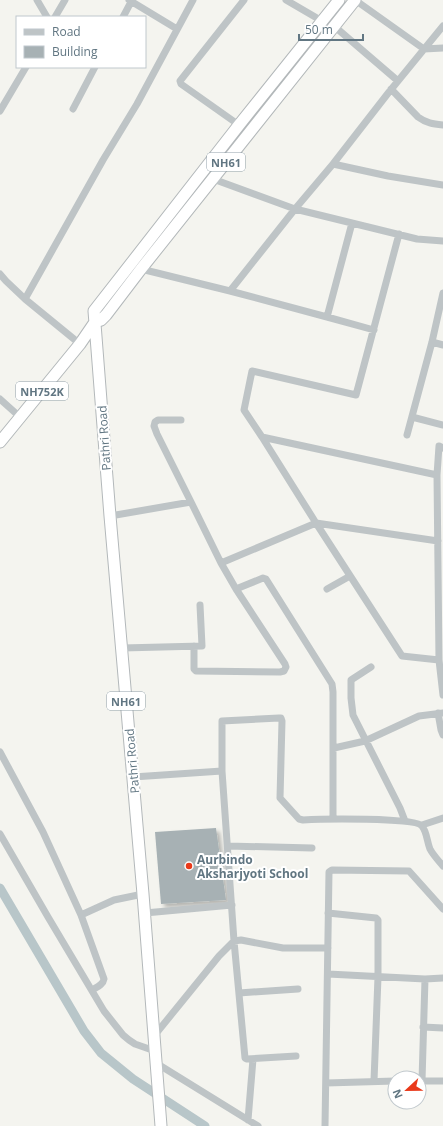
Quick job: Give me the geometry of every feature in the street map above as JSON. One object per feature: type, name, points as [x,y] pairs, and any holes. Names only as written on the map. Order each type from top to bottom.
[{"type":"highway","name":"NH61","points":[[339,0],[95,308],[95,322],[104,317],[355,0]]},
{"type":"highway","points":[[329,12],[337,23]]},
{"type":"highway","name":"NH752K","points":[[0,442],[81,342],[95,322]]},
{"type":"highway","name":"Pathri Road","points":[[95,322],[110,516],[145,913],[161,1126]]},
{"type":"street","points":[[37,0],[46,16]]},
{"type":"street","points":[[56,16],[65,0]]},
{"type":"street","points":[[123,16],[131,0],[177,29]]},
{"type":"street","points":[[25,298],[103,160],[137,104],[193,0]]},
{"type":"street","points":[[239,125],[181,84],[180,81],[244,0]]},
{"type":"street","points":[[286,0],[322,21]]},
{"type":"street","points":[[355,0],[424,49],[443,48]]},
{"type":"street","points":[[337,23],[398,81]]},
{"type":"street","points":[[230,291],[294,209],[333,164],[391,89],[443,26]]},
{"type":"street","points":[[0,111],[25,68]]},
{"type":"street","points":[[72,109],[94,68]]},
{"type":"street","points":[[391,89],[421,120],[428,123],[443,125]]},
{"type":"street","points":[[333,164],[388,176],[443,185]]},
{"type":"street","points":[[213,179],[294,209],[417,239],[443,241]]},
{"type":"street","points":[[327,316],[352,223]]},
{"type":"street","points":[[399,234],[356,394],[252,371],[244,410],[402,656],[439,660]]},
{"type":"street","points":[[141,269],[327,316],[374,330]]},
{"type":"street","points":[[0,274],[25,298],[81,342]]},
{"type":"street","points":[[407,436],[432,342],[443,293]]},
{"type":"street","points":[[432,342],[443,345]]},
{"type":"street","points":[[0,399],[20,417]]},
{"type":"street","points":[[412,417],[443,425]]},
{"type":"street","points":[[181,420],[158,420],[155,422],[154,426],[221,563],[236,589],[285,664],[285,669],[284,671],[280,672],[196,671],[194,669],[194,646]]},
{"type":"street","points":[[262,437],[437,475]]},
{"type":"street","points":[[443,448],[439,446],[437,475],[439,660],[443,695]]},
{"type":"street","points":[[110,516],[191,502]]},
{"type":"street","points":[[221,563],[316,523],[438,541]]},
{"type":"street","points":[[327,590],[350,576]]},
{"type":"street","points":[[236,589],[263,578],[266,579],[330,680],[333,692],[334,819]]},
{"type":"street","points":[[122,648],[202,645],[200,605]]},
{"type":"street","points":[[370,667],[353,678],[350,683],[353,715],[398,803],[405,821]]},
{"type":"street","points":[[334,748],[366,741],[419,716],[440,713],[441,730],[443,735]]},
{"type":"street","points":[[296,1056],[246,1059],[234,941],[222,771],[222,721],[280,718],[282,721],[281,800],[297,818],[301,820],[334,819],[405,821],[419,823],[422,825],[443,818]]},
{"type":"street","points":[[0,752],[43,832],[80,915],[104,978],[100,986],[92,990]]},
{"type":"street","points":[[133,777],[222,771]]},
{"type":"street","points":[[422,825],[431,850],[443,866]]},
{"type":"street","points":[[0,834],[104,1011],[126,1038],[258,1126]]},
{"type":"street","points":[[228,846],[312,848]]},
{"type":"street","points":[[325,1126],[330,871],[409,871],[443,909]]},
{"type":"street","points":[[80,915],[114,900],[143,894]]},
{"type":"street","points":[[145,913],[232,905]]},
{"type":"street","points":[[328,913],[377,919],[378,977],[374,1081]]},
{"type":"street","points":[[154,1036],[208,968],[234,941],[241,940],[287,948],[328,948]]},
{"type":"street","points":[[328,974],[425,979],[443,978]]},
{"type":"street","points":[[422,1070],[425,979]]},
{"type":"street","points":[[239,993],[298,989]]},
{"type":"street","points":[[424,1027],[443,1028]]},
{"type":"street","points":[[248,1120],[253,1059]]},
{"type":"street","points":[[326,1083],[387,1081]]},
{"type":"street","points":[[427,1081],[443,1081]]},
{"type":"building","name":"Aurbindo Aksharjyoti School","points":[[216,828],[226,900],[161,904],[155,832]]},
{"type":"waterway","points":[[0,888],[84,1031],[101,1053],[133,1079],[205,1126]]},
{"type":"place","name":"Aurbindo Aksharjyoti School","points":[[189,866]]}]
